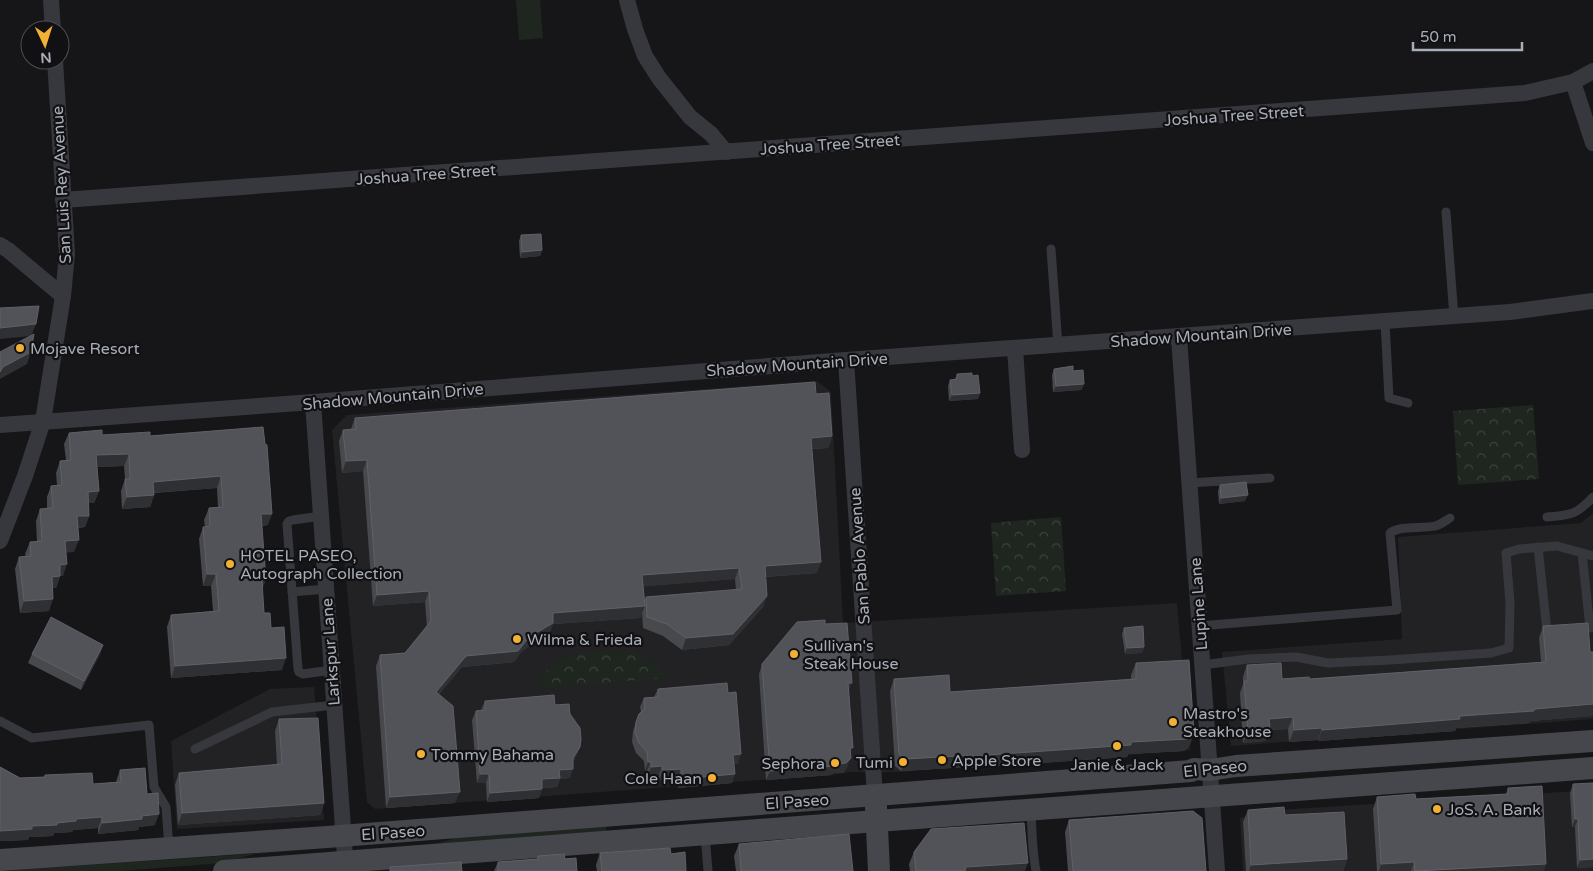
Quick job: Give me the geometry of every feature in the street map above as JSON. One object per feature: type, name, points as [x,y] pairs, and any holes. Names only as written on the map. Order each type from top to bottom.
[{"type":"street","points":[[51,0],[52,20]]},
{"type":"street","points":[[627,0],[634,29],[645,56],[659,78],[690,117],[712,134],[726,152]]},
{"type":"street","name":"San Luis Rey Avenue","points":[[0,541],[25,476],[43,421],[63,296],[67,254],[56,70]]},
{"type":"street","name":"Joshua Tree Street","points":[[63,200],[1525,93],[1573,82],[1593,71]]},
{"type":"street","points":[[1573,82],[1593,143]]},
{"type":"street","points":[[0,246],[8,250],[63,296]]},
{"type":"street","name":"Shadow Mountain Drive","points":[[0,425],[846,360],[1454,317],[1593,301]]},
{"type":"street","name":"Lupine Lane","points":[[1180,337],[1217,871]]},
{"type":"street","points":[[1015,348],[1022,450]]},
{"type":"street","name":"San Pablo Avenue","points":[[846,360],[879,871]]},
{"type":"street","name":"Larkspur Lane","points":[[313,402],[345,866]]},
{"type":"street","name":"El Paseo","points":[[0,860],[875,796],[1194,769],[1210,770],[1236,766],[1593,740]]},
{"type":"street","name":"El Paseo","points":[[224,871],[345,866],[647,838],[1593,768]]},
{"type":"street","points":[[645,813],[637,819],[634,826],[637,832],[647,838]]},
{"type":"street","points":[[608,815],[614,820],[617,828],[612,841]]},
{"type":"street","points":[[364,845],[443,839],[477,829],[485,824]]},
{"type":"lane","points":[[1446,212],[1454,317]]},
{"type":"lane","points":[[1051,249],[1058,346]]},
{"type":"lane","points":[[1384,322],[1390,398],[1408,403]]},
{"type":"lane","points":[[1190,483],[1270,478]]},
{"type":"lane","points":[[1547,517],[1568,515],[1581,510],[1593,497]]},
{"type":"lane","points":[[321,516],[293,520],[287,524],[298,669],[299,672],[308,674],[332,670]]},
{"type":"lane","points":[[1199,626],[1397,610],[1390,533],[1392,530],[1436,526],[1450,518]]},
{"type":"lane","points":[[1202,665],[1296,657],[1328,662],[1390,660],[1490,653],[1508,648],[1510,603],[1506,553],[1520,549],[1557,546],[1593,556]]},
{"type":"lane","points":[[1538,547],[1547,631],[1564,630]]},
{"type":"lane","points":[[1582,553],[1588,628]]},
{"type":"lane","points":[[292,592],[326,589]]},
{"type":"lane","points":[[194,749],[272,712],[334,705]]},
{"type":"lane","points":[[0,721],[32,738],[149,725],[154,787],[166,807],[169,848]]},
{"type":"lane","points":[[1031,810],[1032,855],[1036,871]]},
{"type":"lane","points":[[705,834],[708,871]]},
{"type":"shaded area","points":[[817,381],[831,392],[843,623],[1177,603],[1190,750],[899,772],[850,772],[375,809],[367,802],[332,430],[347,415]]},
{"type":"shaded area","points":[[1593,513],[1593,719],[1231,746],[1222,652],[1402,639],[1398,537],[1581,523]]},
{"type":"shaded area","points":[[314,687],[324,820],[177,829],[171,741],[270,689]]},
{"type":"shaded area","points":[[1593,790],[1593,871],[1243,871],[1240,818],[1263,811]]},
{"type":"green space","points":[[516,0],[540,0],[543,38],[519,40]]},
{"type":"green space","points":[[1533,405],[1539,479],[1458,485],[1453,411]]},
{"type":"green space","points":[[1061,517],[1066,591],[996,596],[991,523]]},
{"type":"green space","points":[[624,650],[649,658],[658,666],[665,678],[537,688],[542,677],[550,668],[561,661],[586,653]]},
{"type":"green space","points":[[606,826],[606,831],[370,849],[439,843],[465,835]]},
{"type":"green space","points":[[321,849],[255,854],[221,863],[121,871],[0,871]]},
{"type":"building","points":[[541,234],[542,250],[522,252],[521,235]]},
{"type":"building","points":[[39,306],[36,324],[0,328],[0,308]]},
{"type":"building","points":[[34,334],[31,352],[3,367],[0,372],[0,352]]},
{"type":"building","points":[[1073,366],[1073,371],[1083,370],[1084,384],[1056,386],[1054,369]]},
{"type":"building","points":[[972,373],[972,376],[978,375],[980,393],[952,395],[950,380],[957,379],[957,374]]},
{"type":"building","points":[[815,382],[816,394],[829,393],[832,436],[811,438],[821,562],[765,566],[767,596],[733,634],[686,638],[667,624],[647,617],[646,597],[742,589],[739,568],[642,575],[645,606],[553,613],[553,623],[526,641],[518,651],[466,656],[436,692],[453,706],[460,792],[390,797],[380,655],[405,653],[431,621],[429,591],[377,595],[367,460],[346,461],[343,430],[356,429],[355,418]]},
{"type":"building","points":[[263,427],[265,444],[267,445],[272,514],[261,514],[266,580],[262,581],[264,613],[270,613],[271,628],[284,627],[286,658],[175,666],[171,615],[219,611],[216,574],[207,574],[203,527],[210,526],[209,508],[223,507],[221,476],[153,482],[154,495],[127,497],[125,479],[130,479],[129,454],[96,455],[99,491],[88,492],[89,516],[77,516],[79,540],[65,541],[67,564],[60,565],[60,576],[52,577],[53,599],[24,601],[19,557],[31,556],[30,542],[42,541],[40,509],[53,508],[51,486],[62,485],[60,461],[71,460],[69,433],[102,430],[102,435],[150,432],[150,436]]},
{"type":"building","points":[[1246,482],[1248,495],[1221,498],[1220,485]]},
{"type":"building","points":[[51,617],[103,645],[84,681],[32,654]]},
{"type":"building","points":[[825,620],[825,624],[847,623],[852,683],[848,683],[853,748],[850,748],[851,758],[846,763],[836,764],[836,766],[770,771],[762,664],[797,622]]},
{"type":"building","points":[[1588,623],[1590,652],[1593,652],[1593,704],[1534,709],[1534,711],[1459,716],[1460,719],[1322,730],[1322,728],[1294,730],[1293,717],[1269,719],[1270,729],[1248,731],[1244,681],[1248,681],[1247,665],[1281,663],[1282,679],[1309,677],[1310,679],[1546,662],[1543,626]]},
{"type":"building","points":[[1143,626],[1144,647],[1127,648],[1124,628]]},
{"type":"building","points":[[1189,660],[1194,733],[1188,739],[1131,742],[1131,745],[973,756],[906,759],[899,754],[894,679],[949,675],[950,692],[1136,679],[1136,663]]},
{"type":"building","points":[[727,683],[728,693],[736,692],[741,754],[733,755],[735,774],[682,779],[681,769],[663,770],[662,766],[651,767],[651,762],[648,762],[647,752],[639,743],[635,732],[639,714],[645,708],[644,698],[658,697],[658,689]]},
{"type":"building","points":[[554,695],[555,705],[569,704],[570,714],[580,728],[580,747],[573,758],[573,769],[559,770],[560,778],[542,779],[542,789],[490,793],[489,774],[480,774],[476,711],[485,710],[485,701]]},
{"type":"building","points":[[318,718],[324,803],[182,813],[179,773],[282,764],[279,719]]},
{"type":"building","points":[[0,767],[20,778],[92,773],[93,784],[121,782],[120,770],[145,768],[147,794],[158,793],[159,814],[142,816],[142,819],[102,823],[102,817],[76,819],[76,821],[57,823],[57,825],[32,826],[32,829],[0,831]]},
{"type":"building","points":[[1593,783],[1593,859],[1580,860],[1578,819],[1575,819],[1573,784]]},
{"type":"building","points":[[1542,786],[1546,864],[1415,871],[1414,862],[1381,864],[1377,797],[1415,794],[1416,799],[1508,794],[1508,788]]},
{"type":"building","points":[[1284,807],[1285,815],[1344,812],[1347,859],[1251,865],[1248,810]]},
{"type":"building","points":[[1193,811],[1202,818],[1206,871],[1073,871],[1069,820]]},
{"type":"building","points":[[1024,823],[1028,863],[966,867],[965,871],[916,871],[914,852],[931,829]]},
{"type":"building","points":[[849,834],[853,871],[741,871],[739,844]]},
{"type":"building","points":[[670,848],[671,854],[685,852],[686,871],[602,871],[600,853]]},
{"type":"building","points":[[564,854],[565,859],[576,858],[577,871],[498,871],[498,862],[538,859],[538,856]]},
{"type":"building","points":[[461,862],[462,871],[390,871],[390,867]]},
{"type":"place","name":"Mojave Resort","points":[[20,348]]},
{"type":"place","name":"HOTEL PASEO, Autograph Collection","points":[[230,564]]},
{"type":"place","name":"Wilma & Frieda","points":[[517,639]]},
{"type":"place","name":"Sullivan's Steak House","points":[[794,654]]},
{"type":"place","name":"Mastro's Steakhouse","points":[[1173,722]]},
{"type":"place","name":"Janie & Jack","points":[[1117,746]]},
{"type":"place","name":"Tommy Bahama","points":[[421,754]]},
{"type":"place","name":"Apple Store","points":[[942,760]]},
{"type":"place","name":"Tumi","points":[[903,762]]},
{"type":"place","name":"Sephora","points":[[835,763]]},
{"type":"place","name":"Cole Haan","points":[[712,778]]},
{"type":"place","name":"JoS. A. Bank","points":[[1437,809]]}]
